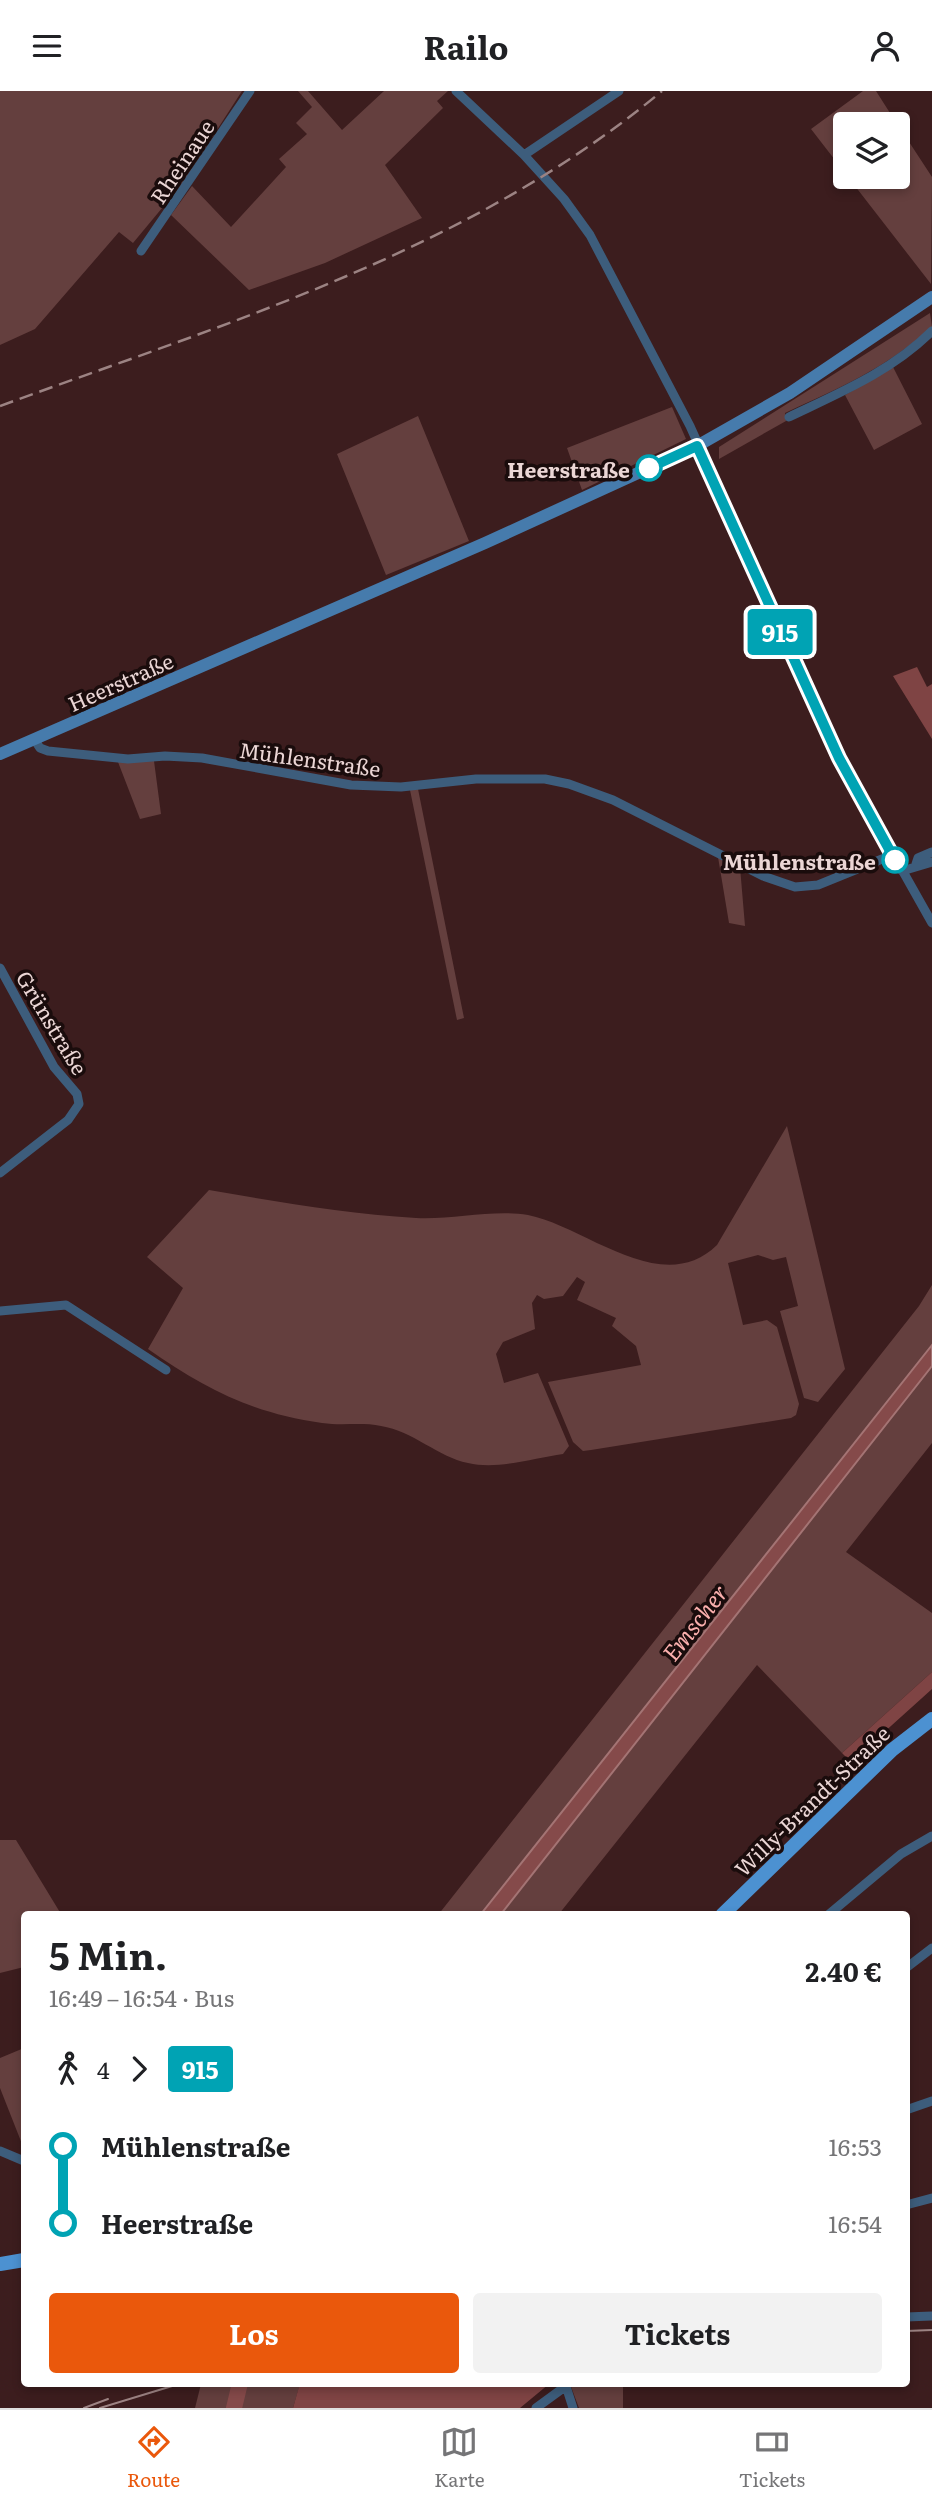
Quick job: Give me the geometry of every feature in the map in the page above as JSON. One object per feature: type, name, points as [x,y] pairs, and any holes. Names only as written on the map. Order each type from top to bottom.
[{"type":"main road","name":"Heerstraße","points":[[0,754],[485,543],[697,446],[790,393],[931,301]]},
{"type":"main road","name":"Willy-Brandt-Straße","points":[[726,1911],[892,1750],[932,1719]]},
{"type":"main road","points":[[0,2264],[21,2260]]},
{"type":"street","name":"Rheinaue","points":[[141,251],[250,91]]},
{"type":"street","points":[[456,91],[524,155],[564,199],[590,235],[690,426],[839,758],[932,923]]},
{"type":"street","points":[[524,155],[619,91]]},
{"type":"street","points":[[789,417],[856,385],[911,350],[932,331]]},
{"type":"street","name":"Mühlenstraße","points":[[34,739],[40,748],[48,751],[128,759],[165,756],[202,758],[351,785],[401,787],[518,778],[569,783],[613,800],[763,876],[795,887],[818,885],[892,855]]},
{"type":"street","points":[[916,865],[918,858],[932,852]]},
{"type":"street","points":[[902,871],[932,862]]},
{"type":"street","name":"Grünstraße","points":[[0,968],[54,1067],[78,1098],[77,1109],[68,1120],[0,1173]]},
{"type":"street","points":[[0,1311],[66,1305],[166,1370]]},
{"type":"street","points":[[833,1911],[901,1854],[932,1836]]},
{"type":"street","points":[[910,1965],[932,1948]]},
{"type":"street","points":[[910,2109],[932,2101]]},
{"type":"street","points":[[0,2151],[21,2160]]},
{"type":"street","points":[[910,2204],[932,2197]]},
{"type":"street","points":[[910,2317],[932,2316]]},
{"type":"street","points":[[536,2408],[562,2387]]},
{"type":"street","points":[[566,2387],[573,2408]]},
{"type":"shaded area","points":[[0,91],[242,91],[182,184],[133,243],[119,232],[35,329],[0,345]]},
{"type":"shaded area","points":[[298,91],[308,91],[342,130],[384,91],[448,91],[437,101],[443,108],[385,165],[422,218],[325,263],[249,290],[171,215],[192,186],[231,227],[286,167],[279,159],[307,134],[296,123],[312,107]]},
{"type":"shaded area","points":[[863,91],[876,91],[889,112],[834,112]]},
{"type":"shaded area","points":[[833,113],[833,157],[811,129]]},
{"type":"shaded area","points":[[910,143],[932,177],[931,284],[857,189],[910,189]]},
{"type":"shaded area","points":[[930,313],[932,327],[897,355],[862,376],[785,413],[786,421],[719,459],[719,447]]},
{"type":"shaded area","points":[[893,367],[922,424],[874,450],[845,395]]},
{"type":"shaded area","points":[[672,407],[686,439],[582,490],[567,448]]},
{"type":"shaded area","points":[[418,416],[469,541],[386,575],[337,454]]},
{"type":"shaded area","points":[[917,667],[927,687],[932,684],[932,739],[893,676]]},
{"type":"shaded area","points":[[154,761],[161,814],[140,819],[118,762]]},
{"type":"shaded area","points":[[418,789],[464,1018],[457,1020],[410,790]]},
{"type":"shaded area","points":[[718,857],[740,867],[745,926],[729,923]]},
{"type":"shaded area","points":[[787,1126],[845,1369],[818,1402],[804,1398],[780,1311],[798,1306],[786,1257],[773,1260],[758,1255],[728,1263],[743,1325],[767,1320],[777,1327],[799,1404],[796,1415],[791,1418],[583,1451],[573,1442],[548,1382],[641,1365],[636,1346],[612,1326],[616,1318],[577,1300],[585,1282],[577,1277],[563,1296],[544,1299],[537,1295],[532,1303],[535,1329],[503,1342],[496,1354],[504,1383],[538,1373],[569,1446],[563,1454],[516,1463],[468,1463],[393,1429],[374,1425],[322,1423],[273,1413],[210,1387],[148,1349],[183,1288],[147,1257],[209,1190],[364,1214],[429,1218],[501,1213],[528,1215],[623,1254],[648,1262],[672,1265],[695,1260],[717,1245]]},
{"type":"shaded area","points":[[932,1285],[932,1345],[483,1911],[441,1911],[919,1306]]},
{"type":"shaded area","points":[[932,1345],[932,1366],[503,1911],[483,1911]]},
{"type":"shaded area","points":[[932,1366],[932,1443],[846,1552],[932,1613],[932,1672],[842,1753],[757,1665],[561,1911],[504,1911]]},
{"type":"shaded area","points":[[932,1672],[932,1689],[851,1762],[842,1753]]},
{"type":"shaded area","points":[[0,1840],[16,1840],[59,1911],[21,1911],[21,1968],[0,1973]]},
{"type":"shaded area","points":[[21,2049],[21,2141],[0,2088],[0,2058]]},
{"type":"shaded area","points":[[200,2387],[299,2387],[293,2408],[195,2408]]},
{"type":"shaded area","points":[[299,2387],[545,2387],[520,2408],[293,2408]]},
{"type":"shaded area","points":[[571,2387],[623,2387],[623,2408],[579,2408]]},
{"type":"waterway","name":"Emscher","points":[[234,2408],[239,2387]]},
{"type":"tram line","points":[[910,2331],[932,2330]]},
{"type":"tram line","points":[[100,2408],[169,2387]]},
{"type":"tram line","points":[[84,2408],[108,2399]]},
{"type":"railway","points":[[0,406],[260,311],[345,277],[429,238],[510,195],[588,147],[662,91]]},
{"type":"bus line","name":"915","points":[[649,468],[697,446],[839,758],[895,860]]},
{"type":"place","name":"Heerstraße","points":[[649,468]]},
{"type":"place","name":"Mühlenstraße","points":[[895,860]]}]
